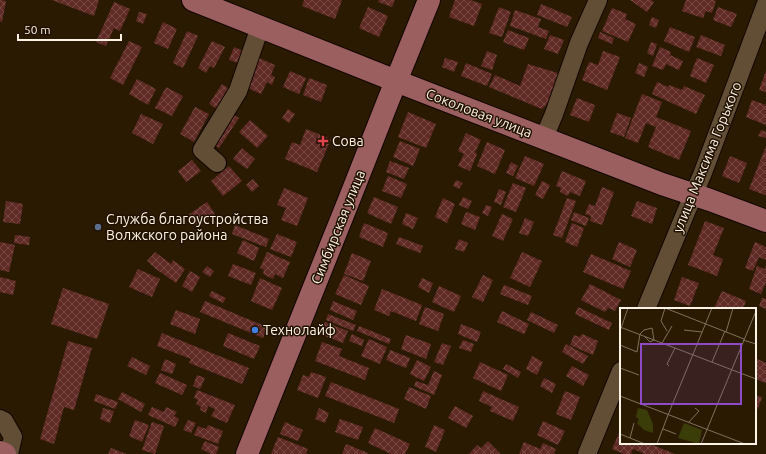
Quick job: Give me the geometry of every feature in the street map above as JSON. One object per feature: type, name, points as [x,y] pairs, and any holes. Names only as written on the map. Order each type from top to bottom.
[{"type":"main road","name":"Соколовая улица","points":[[193,0],[396,81],[667,186],[766,221]]},
{"type":"main road","name":"Симбирская улица","points":[[247,454],[429,0]]},
{"type":"main road","points":[[0,452],[5,454]]},
{"type":"street","points":[[544,138],[579,43],[598,0]]},
{"type":"street","name":"улица Максима Горького","points":[[646,308],[702,175],[766,4]]},
{"type":"street","points":[[217,164],[202,150],[238,91],[260,27]]},
{"type":"street","points":[[587,454],[620,373]]},
{"type":"street","points":[[0,419],[4,421],[13,437],[9,454]]},
{"type":"building","points":[[0,0],[6,1],[2,22],[0,21]]},
{"type":"building","points":[[52,0],[99,0],[94,16]]},
{"type":"building","points":[[304,0],[342,0],[335,19],[302,6]]},
{"type":"building","points":[[379,0],[395,0],[392,7],[378,2]]},
{"type":"building","points":[[455,0],[470,0],[482,4],[474,26],[449,17]]},
{"type":"building","points":[[630,0],[651,0],[654,2],[647,12]]},
{"type":"building","points":[[686,0],[716,1],[712,13],[706,11],[703,18],[682,11]]},
{"type":"building","points":[[114,2],[130,9],[120,31],[114,28],[106,46],[96,42]]},
{"type":"building","points":[[541,4],[572,17],[567,27],[537,15]]},
{"type":"building","points":[[368,7],[388,16],[379,37],[359,28]]},
{"type":"building","points":[[499,7],[511,12],[502,37],[489,33]]},
{"type":"building","points":[[718,7],[737,14],[731,27],[713,20]]},
{"type":"building","points":[[612,8],[627,14],[625,19],[636,24],[628,42],[602,31]]},
{"type":"building","points":[[515,10],[541,19],[538,27],[549,31],[546,39],[510,26]]},
{"type":"building","points":[[139,12],[147,14],[143,24],[136,21]]},
{"type":"building","points":[[652,17],[659,20],[656,28],[649,25]]},
{"type":"building","points":[[163,22],[177,29],[168,49],[154,43]]},
{"type":"building","points":[[670,27],[695,37],[689,52],[664,41]]},
{"type":"building","points":[[508,30],[529,38],[524,50],[503,42]]},
{"type":"building","points":[[187,31],[198,36],[183,68],[173,63]]},
{"type":"building","points":[[600,32],[614,38],[612,44],[598,38]]},
{"type":"building","points":[[550,35],[564,40],[558,54],[544,49]]},
{"type":"building","points":[[701,35],[725,45],[721,56],[696,47]]},
{"type":"building","points":[[129,41],[142,47],[123,85],[110,78]]},
{"type":"building","points":[[212,41],[225,47],[214,68],[210,66],[206,73],[198,68]]},
{"type":"building","points":[[651,42],[657,44],[653,56],[647,53]]},
{"type":"building","points":[[234,47],[246,52],[241,64],[229,60]]},
{"type":"building","points":[[660,47],[671,52],[670,55],[683,61],[679,70],[666,64],[663,70],[652,66]]},
{"type":"building","points":[[487,51],[497,55],[492,70],[481,66]]},
{"type":"building","points":[[603,51],[620,57],[607,90],[582,80],[589,62],[598,65]]},
{"type":"building","points":[[259,58],[275,65],[271,75],[275,77],[272,85],[267,82],[261,94],[245,87]]},
{"type":"building","points":[[445,58],[458,62],[454,72],[442,67]]},
{"type":"building","points":[[697,58],[714,65],[706,83],[690,76]]},
{"type":"building","points":[[466,63],[492,74],[487,86],[461,76]]},
{"type":"building","points":[[639,63],[648,67],[644,77],[635,73]]},
{"type":"building","points":[[528,64],[561,74],[550,101],[542,109],[489,87],[495,75],[520,86]]},
{"type":"building","points":[[290,71],[306,78],[299,94],[283,87]]},
{"type":"building","points":[[766,71],[766,92],[759,90]]},
{"type":"building","points":[[309,78],[327,85],[321,102],[303,95]]},
{"type":"building","points":[[137,79],[156,89],[148,105],[129,94]]},
{"type":"building","points":[[657,82],[668,87],[669,85],[682,90],[684,86],[705,95],[696,114],[652,94]]},
{"type":"building","points":[[222,84],[235,93],[222,112],[209,104]]},
{"type":"building","points":[[166,87],[183,96],[172,116],[155,108]]},
{"type":"building","points":[[642,94],[662,102],[656,117],[691,131],[679,160],[648,147],[656,127],[646,123],[638,143],[625,138]]},
{"type":"building","points":[[577,98],[595,105],[589,122],[570,115]]},
{"type":"building","points":[[752,100],[766,105],[766,125],[746,117]]},
{"type":"building","points":[[195,107],[209,114],[194,142],[180,134]]},
{"type":"building","points":[[288,109],[295,114],[289,123],[282,118]]},
{"type":"building","points":[[408,112],[436,124],[426,148],[398,137]]},
{"type":"building","points":[[230,113],[239,118],[219,148],[211,143]]},
{"type":"building","points":[[617,113],[631,118],[624,137],[610,132]]},
{"type":"building","points":[[141,114],[163,124],[153,144],[132,133]]},
{"type":"building","points":[[250,120],[268,136],[257,148],[239,132]]},
{"type":"building","points":[[306,129],[331,139],[317,172],[285,159],[292,142],[300,145]]},
{"type":"building","points":[[761,130],[766,132],[766,138],[758,136]]},
{"type":"building","points":[[466,133],[481,140],[475,152],[477,154],[470,171],[458,166],[464,154],[458,151]]},
{"type":"building","points":[[400,141],[420,149],[413,166],[393,157]]},
{"type":"building","points":[[487,142],[505,150],[495,174],[477,166]]},
{"type":"building","points":[[766,146],[766,194],[765,195],[749,189]]},
{"type":"building","points":[[242,148],[255,159],[247,169],[233,159]]},
{"type":"building","points":[[525,156],[544,164],[534,186],[515,178]]},
{"type":"building","points":[[730,156],[747,163],[739,183],[722,176]]},
{"type":"building","points":[[192,160],[201,171],[186,182],[178,171]]},
{"type":"building","points":[[390,161],[409,168],[404,179],[386,172]]},
{"type":"building","points":[[511,162],[518,166],[513,176],[506,173]]},
{"type":"building","points":[[229,166],[242,181],[223,196],[211,181]]},
{"type":"building","points":[[562,171],[586,181],[580,196],[570,192],[568,196],[560,192],[561,188],[556,186]]},
{"type":"building","points":[[388,176],[407,184],[401,198],[382,191]]},
{"type":"building","points":[[253,179],[259,186],[252,192],[246,185]]},
{"type":"building","points":[[456,180],[463,183],[459,189],[453,186]]},
{"type":"building","points":[[542,181],[550,185],[543,199],[535,195]]},
{"type":"building","points":[[513,183],[526,188],[516,212],[503,207]]},
{"type":"building","points":[[602,187],[614,192],[602,225],[590,221],[591,216],[585,214],[589,204],[595,206]]},
{"type":"building","points":[[284,188],[308,198],[297,226],[281,220],[286,208],[277,205]]},
{"type":"building","points":[[499,189],[506,192],[501,205],[494,202]]},
{"type":"building","points":[[374,197],[398,207],[391,224],[367,213]]},
{"type":"building","points":[[463,197],[472,201],[468,209],[459,205]]},
{"type":"building","points":[[443,198],[455,204],[447,223],[435,217]]},
{"type":"building","points":[[567,198],[576,201],[562,238],[553,235]]},
{"type":"building","points":[[6,201],[23,204],[20,224],[3,222]]},
{"type":"building","points":[[637,201],[657,208],[652,224],[631,216]]},
{"type":"building","points":[[207,202],[215,214],[197,227],[188,215]]},
{"type":"building","points":[[486,205],[492,207],[488,216],[482,213]]},
{"type":"building","points":[[466,212],[480,217],[475,230],[461,224]]},
{"type":"building","points":[[574,212],[589,218],[586,226],[571,220]]},
{"type":"building","points":[[406,213],[418,218],[413,229],[402,224]]},
{"type":"building","points":[[502,214],[513,219],[503,241],[492,236]]},
{"type":"building","points":[[525,218],[534,222],[528,236],[519,233]]},
{"type":"building","points":[[705,221],[724,228],[713,255],[723,259],[717,276],[688,265]]},
{"type":"building","points":[[364,223],[388,233],[383,247],[359,237]]},
{"type":"building","points":[[572,223],[584,228],[577,247],[565,242]]},
{"type":"building","points":[[235,225],[269,239],[266,247],[232,234]]},
{"type":"building","points":[[277,234],[297,242],[291,257],[270,249]]},
{"type":"building","points":[[15,235],[30,237],[29,245],[14,243]]},
{"type":"building","points":[[399,237],[423,246],[420,253],[396,244]]},
{"type":"building","points":[[459,239],[468,243],[464,252],[455,249]]},
{"type":"building","points":[[243,240],[259,248],[254,261],[237,253]]},
{"type":"building","points":[[0,242],[15,245],[9,272],[0,270]]},
{"type":"building","points":[[619,242],[637,250],[630,267],[612,259]]},
{"type":"building","points":[[755,242],[766,247],[766,260],[759,257],[753,271],[745,268]]},
{"type":"building","points":[[155,252],[171,264],[173,260],[185,269],[176,283],[147,261]]},
{"type":"building","points":[[267,252],[290,262],[283,278],[275,274],[273,279],[263,274],[264,270],[260,268]]},
{"type":"building","points":[[522,252],[542,261],[530,287],[510,278]]},
{"type":"building","points":[[352,253],[371,261],[363,281],[344,274]]},
{"type":"building","points":[[591,254],[631,271],[623,289],[583,272]]},
{"type":"building","points":[[233,264],[256,273],[251,285],[228,276]]},
{"type":"building","points":[[766,265],[766,282],[761,294],[749,289],[757,266],[765,269]]},
{"type":"building","points":[[207,266],[214,271],[210,277],[202,272]]},
{"type":"building","points":[[138,269],[160,279],[152,297],[129,287]]},
{"type":"building","points":[[190,271],[200,277],[192,292],[182,286]]},
{"type":"building","points":[[344,275],[369,286],[361,305],[335,294]]},
{"type":"building","points":[[483,275],[493,280],[483,302],[472,297]]},
{"type":"building","points":[[0,277],[16,281],[13,295],[0,292]]},
{"type":"building","points":[[682,277],[699,283],[690,306],[674,300]]},
{"type":"building","points":[[260,278],[282,288],[272,310],[251,301]]},
{"type":"building","points":[[422,278],[433,283],[429,293],[418,287]]},
{"type":"building","points":[[590,284],[621,300],[615,311],[608,308],[605,312],[581,300]]},
{"type":"building","points":[[504,285],[532,296],[528,305],[500,294]]},
{"type":"building","points":[[439,286],[461,296],[454,312],[432,302]]},
{"type":"building","points":[[63,288],[109,304],[97,339],[51,324]]},
{"type":"building","points":[[382,289],[422,305],[416,321],[391,311],[389,316],[374,310]]},
{"type":"building","points":[[212,291],[226,298],[223,303],[209,296]]},
{"type":"building","points":[[722,291],[746,301],[743,308],[714,308]]},
{"type":"building","points":[[762,298],[766,299],[766,309],[759,306]]},
{"type":"building","points":[[205,301],[267,327],[263,338],[200,312]]},
{"type":"building","points":[[333,301],[357,311],[353,320],[330,310]]},
{"type":"building","points":[[425,307],[444,314],[438,331],[419,324]]},
{"type":"building","points":[[578,307],[612,323],[609,330],[575,314]]},
{"type":"building","points":[[176,310],[200,319],[195,334],[170,324]]},
{"type":"building","points":[[502,311],[529,324],[524,334],[497,322]]},
{"type":"building","points":[[531,312],[558,325],[554,333],[527,320]]},
{"type":"building","points":[[328,314],[356,325],[353,331],[326,320]]},
{"type":"building","points":[[325,322],[348,331],[343,343],[320,334]]},
{"type":"building","points":[[461,324],[481,332],[477,342],[458,334]]},
{"type":"building","points":[[359,326],[391,339],[389,344],[357,331]]},
{"type":"building","points":[[162,333],[249,368],[242,384],[189,363],[191,359],[157,346]]},
{"type":"building","points":[[228,333],[260,346],[254,359],[223,346]]},
{"type":"building","points":[[352,334],[364,340],[362,346],[349,341]]},
{"type":"building","points":[[582,334],[598,341],[593,355],[570,345],[574,335],[580,337]]},
{"type":"building","points":[[406,335],[431,344],[426,359],[401,349]]},
{"type":"building","points":[[369,339],[387,347],[380,364],[361,356]]},
{"type":"building","points":[[463,340],[474,344],[471,352],[459,348]]},
{"type":"building","points":[[68,341],[92,348],[74,410],[64,407],[54,444],[40,439]]},
{"type":"building","points":[[322,342],[342,349],[339,356],[369,368],[365,380],[315,361]]},
{"type":"building","points":[[442,343],[451,346],[443,365],[434,362]]},
{"type":"building","points":[[566,344],[588,356],[583,364],[562,352]]},
{"type":"building","points":[[390,350],[410,358],[406,368],[386,360]]},
{"type":"building","points":[[532,356],[543,362],[537,375],[526,369]]},
{"type":"building","points":[[132,357],[150,366],[146,375],[127,366]]},
{"type":"building","points":[[756,358],[766,363],[766,383],[756,379]]},
{"type":"building","points":[[165,359],[176,364],[172,374],[161,370]]},
{"type":"building","points":[[417,360],[431,367],[424,381],[410,374]]},
{"type":"building","points":[[480,362],[508,375],[501,391],[473,378]]},
{"type":"building","points":[[506,364],[521,372],[518,378],[503,369]]},
{"type":"building","points":[[572,366],[589,375],[583,386],[566,376]]},
{"type":"building","points":[[434,371],[442,375],[434,395],[414,386],[416,381],[428,385]]},
{"type":"building","points":[[311,372],[326,377],[318,398],[297,390],[303,375],[309,377]]},
{"type":"building","points":[[160,373],[187,385],[182,395],[155,383]]},
{"type":"building","points":[[197,375],[205,378],[200,389],[193,386]]},
{"type":"building","points":[[544,378],[556,384],[552,393],[540,386]]},
{"type":"building","points":[[331,382],[399,409],[394,423],[325,396]]},
{"type":"building","points":[[409,387],[431,396],[426,409],[404,399]]},
{"type":"building","points":[[197,390],[235,405],[227,423],[211,416],[215,409],[208,406],[206,413],[200,410],[201,407],[196,404],[198,400],[194,398]]},
{"type":"building","points":[[483,391],[519,407],[513,421],[490,411],[492,407],[479,401]]},
{"type":"building","points":[[565,391],[580,397],[571,420],[556,414]]},
{"type":"building","points":[[122,392],[145,404],[141,412],[118,399]]},
{"type":"building","points":[[96,394],[118,402],[115,409],[94,401]]},
{"type":"building","points":[[756,395],[762,397],[758,409],[756,408]]},
{"type":"building","points":[[455,406],[473,416],[466,428],[448,418]]},
{"type":"building","points":[[152,407],[164,412],[166,407],[177,412],[174,416],[179,419],[175,427],[148,415]]},
{"type":"building","points":[[103,408],[114,411],[110,423],[100,419]]},
{"type":"building","points":[[319,408],[329,413],[325,423],[315,419]]},
{"type":"building","points":[[340,419],[363,427],[358,440],[335,432]]},
{"type":"building","points":[[135,420],[149,425],[142,442],[129,436]]},
{"type":"building","points":[[188,420],[196,423],[191,433],[183,430]]},
{"type":"building","points":[[543,421],[565,431],[558,445],[537,435]]},
{"type":"building","points":[[152,422],[164,426],[155,454],[142,450]]},
{"type":"building","points":[[285,422],[303,430],[298,441],[280,434]]},
{"type":"building","points":[[208,425],[223,431],[218,444],[194,435],[198,426],[206,429]]},
{"type":"building","points":[[434,425],[445,430],[436,452],[425,447]]},
{"type":"building","points":[[375,428],[410,444],[405,454],[391,454],[368,443]]},
{"type":"building","points":[[620,431],[620,444],[650,444],[675,454],[645,454],[633,449],[631,454],[624,454],[612,449]]},
{"type":"building","points":[[278,437],[308,449],[306,454],[271,454]]},
{"type":"building","points":[[205,441],[219,447],[216,454],[211,454],[201,449]]},
{"type":"building","points":[[488,441],[501,454],[469,454],[477,445],[481,448]]},
{"type":"building","points":[[524,442],[540,449],[543,443],[556,449],[554,454],[519,454]]},
{"type":"building","points":[[346,444],[368,453],[368,454],[342,454]]},
{"type":"building","points":[[111,448],[127,454],[108,454]]},
{"type":"place","name":"Сова","points":[[323,141]]},
{"type":"place","name":"Служба благоустройства Волжского района","points":[[98,227]]},
{"type":"place","name":"Технолайф","points":[[255,330]]}]
